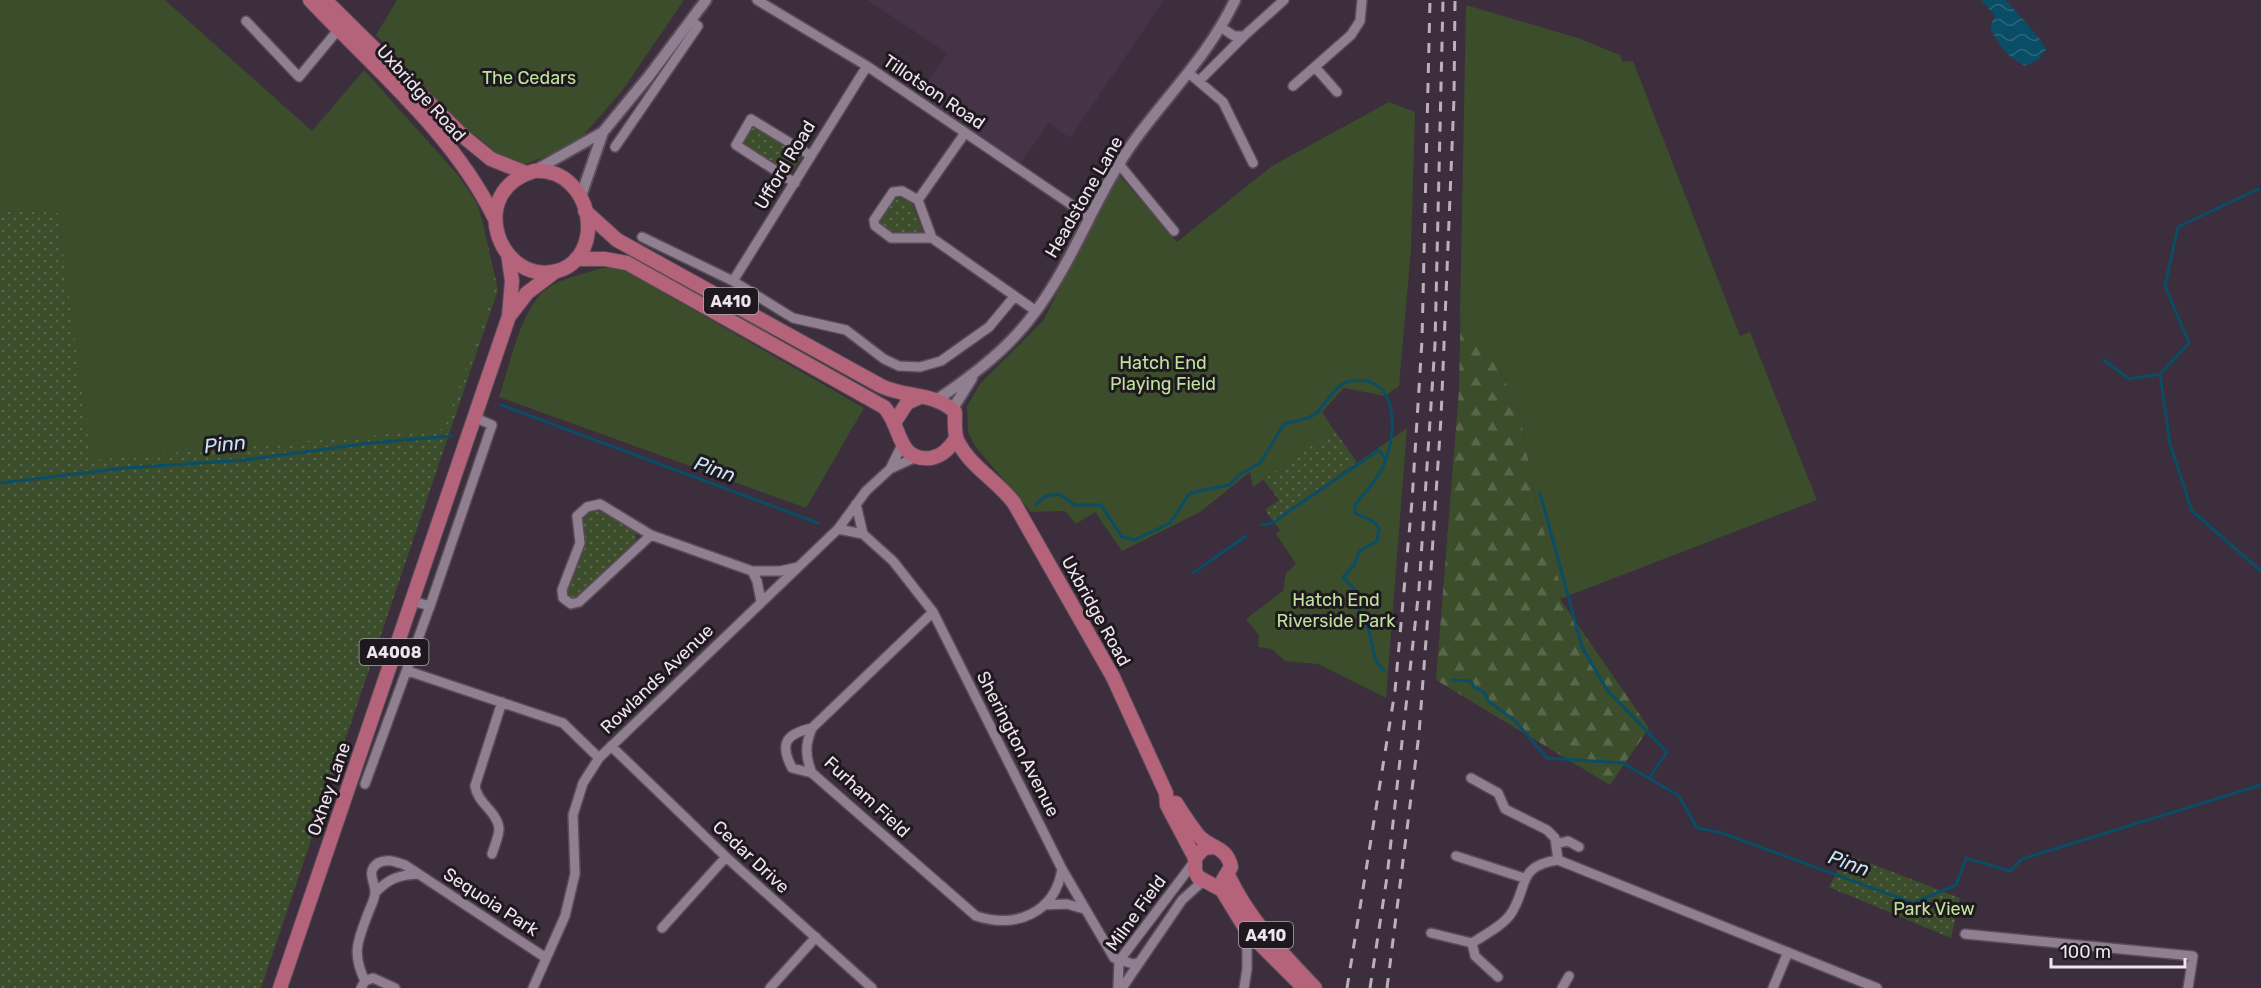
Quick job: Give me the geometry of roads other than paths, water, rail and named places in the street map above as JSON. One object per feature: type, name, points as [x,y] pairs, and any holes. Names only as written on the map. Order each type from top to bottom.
[{"type":"main road","name":"Uxbridge Road","points":[[310,0],[441,139],[477,186],[495,218]]},
{"type":"main road","name":"Uxbridge Road","points":[[325,0],[464,138],[491,159],[530,172]]},
{"type":"main road","points":[[553,171],[562,175],[571,182],[580,196],[585,211],[587,239],[576,259],[556,271],[546,272],[525,268],[508,254],[495,218],[499,195],[511,181],[530,172],[553,171]]},
{"type":"main road","name":"A410","points":[[585,211],[617,240],[881,386],[893,392],[920,397]]},
{"type":"main road","name":"Oxhey Lane","points":[[280,988],[509,316],[512,281],[508,254]]},
{"type":"main road","name":"A410","points":[[576,259],[606,259],[627,263],[885,406],[896,420]]},
{"type":"main road","name":"Oxhey Lane","points":[[509,316],[527,293],[556,271]]},
{"type":"main road","points":[[916,457],[902,445],[896,420],[907,403],[920,397],[938,399],[954,412]]},
{"type":"main road","name":"Uxbridge Road","points":[[954,412],[956,438],[972,463]]},
{"type":"main road","points":[[945,453],[956,438]]},
{"type":"main road","name":"Uxbridge Road","points":[[916,457],[930,458],[945,453],[972,463],[1002,487],[1014,503],[1113,677],[1166,793],[1197,834],[1229,858],[1231,867],[1228,874],[1242,904],[1266,943],[1304,988]]},
{"type":"main road","name":"Uxbridge Road","points":[[1166,793],[1167,805],[1195,860],[1195,871],[1228,898],[1247,931],[1266,943],[1315,988]]},
{"type":"main road","points":[[1195,860],[1204,848],[1215,847]]},
{"type":"main road","points":[[1208,882],[1222,881],[1228,874]]},
{"type":"street","points":[[580,196],[603,132],[705,0]]},
{"type":"street","name":"Tillotson Road","points":[[757,0],[867,66],[1088,216]]},
{"type":"street","name":"Headstone Lane","points":[[938,399],[974,375],[996,356],[1036,311],[1061,271],[1088,216],[1119,164],[1137,137],[1190,74],[1222,28],[1234,0]]},
{"type":"street","points":[[1199,81],[1284,0]]},
{"type":"street","points":[[1293,86],[1351,35],[1360,21],[1362,0]]},
{"type":"street","points":[[246,21],[299,77],[338,30]]},
{"type":"street","points":[[615,147],[698,26],[691,21]]},
{"type":"street","points":[[1222,28],[1234,36],[1244,36]]},
{"type":"street","name":"Ufford Road","points":[[732,281],[867,66]]},
{"type":"street","points":[[1315,67],[1337,92]]},
{"type":"street","points":[[1190,74],[1222,102],[1253,163]]},
{"type":"street","points":[[616,116],[629,126]]},
{"type":"street","points":[[795,183],[736,145],[751,119],[810,155]]},
{"type":"street","points":[[530,172],[603,132]]},
{"type":"street","points":[[918,200],[965,133]]},
{"type":"street","points":[[1119,164],[1174,231]]},
{"type":"street","points":[[932,238],[891,238],[875,226],[874,220],[893,192],[902,191],[918,200],[932,238],[1036,311]]},
{"type":"street","points":[[642,237],[732,281],[793,318],[846,330],[884,359],[899,366],[920,367],[941,361],[967,345],[989,327],[1014,297]]},
{"type":"street","name":"Headstone Lane","points":[[954,412],[955,405],[974,375]]},
{"type":"street","name":"Oxhey Lane","points":[[365,784],[408,671],[492,426],[476,418]]},
{"type":"street","name":"Rowlands Avenue","points":[[532,988],[565,916],[575,874],[573,815],[583,783],[598,758],[838,529],[856,504],[890,469],[902,445]]},
{"type":"street","points":[[890,469],[916,457]]},
{"type":"street","points":[[651,535],[579,602],[571,604],[563,598],[562,590],[580,543],[577,516],[587,507],[600,504],[651,535],[752,572],[780,571],[798,567]]},
{"type":"street","points":[[838,529],[863,534],[856,504]]},
{"type":"street","name":"Sherington Avenue","points":[[863,534],[893,561],[933,612],[1062,869],[1084,909],[1119,961]]},
{"type":"street","points":[[752,572],[757,580],[761,602]]},
{"type":"street","points":[[412,601],[430,606]]},
{"type":"street","points":[[812,773],[792,768],[785,754],[791,736],[797,731],[812,728],[933,612]]},
{"type":"street","points":[[408,671],[563,723],[598,758]]},
{"type":"street","points":[[492,854],[499,830],[494,817],[476,793],[475,786],[502,702]]},
{"type":"street","name":"Furham Field","points":[[812,728],[806,741],[806,758],[812,773],[976,916],[996,923],[1020,920],[1044,905],[1060,883],[1062,869]]},
{"type":"street","name":"Cedar Drive","points":[[611,746],[726,857],[873,988]]},
{"type":"street","points":[[1472,778],[1498,793],[1505,809],[1547,830],[1555,838],[1558,860]]},
{"type":"street","points":[[1556,843],[1568,841],[1579,847]]},
{"type":"street","points":[[1456,856],[1524,878]]},
{"type":"street","points":[[662,928],[726,857]]},
{"type":"street","name":"Sequoia Park","points":[[375,893],[371,880],[372,870],[378,863],[391,860],[405,864],[546,958]]},
{"type":"street","name":"Milne Field","points":[[1120,988],[1119,961],[1195,860]]},
{"type":"street","points":[[1472,943],[1510,914],[1524,878],[1543,862],[1558,860],[1877,988]]},
{"type":"street","name":"Sequoia Park","points":[[363,985],[356,962],[357,942],[375,893],[385,883],[399,875],[419,874]]},
{"type":"street","name":"Milne Field","points":[[1120,988],[1182,900],[1208,882]]},
{"type":"street","points":[[1044,905],[1067,904],[1084,909]]},
{"type":"street","points":[[1244,988],[1247,969],[1247,931]]},
{"type":"street","points":[[1431,933],[1472,943]]},
{"type":"street","points":[[1965,934],[2193,956],[2188,988]]},
{"type":"street","points":[[770,988],[816,937]]},
{"type":"street","points":[[1247,969],[1251,960],[1266,943]]},
{"type":"street","points":[[1472,943],[1475,956],[1498,977]]},
{"type":"street","points":[[1773,988],[1788,952]]},
{"type":"street","points":[[1119,961],[1140,962]]},
{"type":"street","points":[[1562,988],[1569,976]]},
{"type":"street","points":[[363,985],[373,978],[395,988]]},
{"type":"water","points":[[1981,0],[2006,0],[2046,49],[2038,60],[2026,66],[2004,50],[1990,27],[1995,16]]},
{"type":"waterway","points":[[2258,189],[2178,227],[2165,286],[2189,343],[2160,374],[2170,444],[2192,511],[2261,571]]},
{"type":"waterway","points":[[2104,360],[2129,379],[2160,374]]},
{"type":"waterway","points":[[1036,504],[1046,496],[1059,494],[1075,505],[1101,505],[1122,537],[1135,540],[1170,523],[1190,493],[1229,485],[1239,475],[1260,463],[1284,424],[1315,414],[1340,386],[1351,381],[1366,381],[1378,386],[1386,395],[1390,406],[1392,420],[1390,447],[1377,478],[1355,504],[1355,513],[1373,521],[1379,528],[1377,541],[1360,551],[1354,565],[1343,577],[1354,589],[1356,605],[1369,630],[1376,659],[1384,671]]},
{"type":"waterway","name":"Pinn","points":[[501,405],[818,523]]},
{"type":"waterway","name":"Pinn","points":[[0,483],[126,468],[245,460],[370,443],[452,436]]},
{"type":"waterway","points":[[1262,525],[1272,523],[1379,450],[1385,459]]},
{"type":"waterway","points":[[1540,493],[1582,647],[1607,690],[1667,752],[1649,778]]},
{"type":"waterway","points":[[1193,573],[1246,536]]},
{"type":"waterway","name":"Pinn","points":[[1452,680],[1471,681],[1474,687],[1485,693],[1488,701],[1515,721],[1547,758],[1623,763],[1679,796],[1697,828],[1722,833],[1913,903],[1956,885],[1966,858],[2010,871],[2022,859],[2261,785]]},
{"type":"railway","points":[[1347,988],[1395,691],[1412,501],[1422,340],[1430,0]]},
{"type":"railway","points":[[1370,988],[1387,877],[1419,589],[1435,344],[1443,0]]},
{"type":"railway","points":[[1387,988],[1419,734],[1429,600],[1441,418],[1454,98],[1455,0]]},
{"type":"park label","name":"The Cedars","points":[[529,78]]},
{"type":"park label","name":"Hatch End Playing Field","points":[[1163,373]]},
{"type":"park label","name":"Hatch End Riverside Park","points":[[1336,610]]},
{"type":"park label","name":"Park View","points":[[1934,909]]}]
